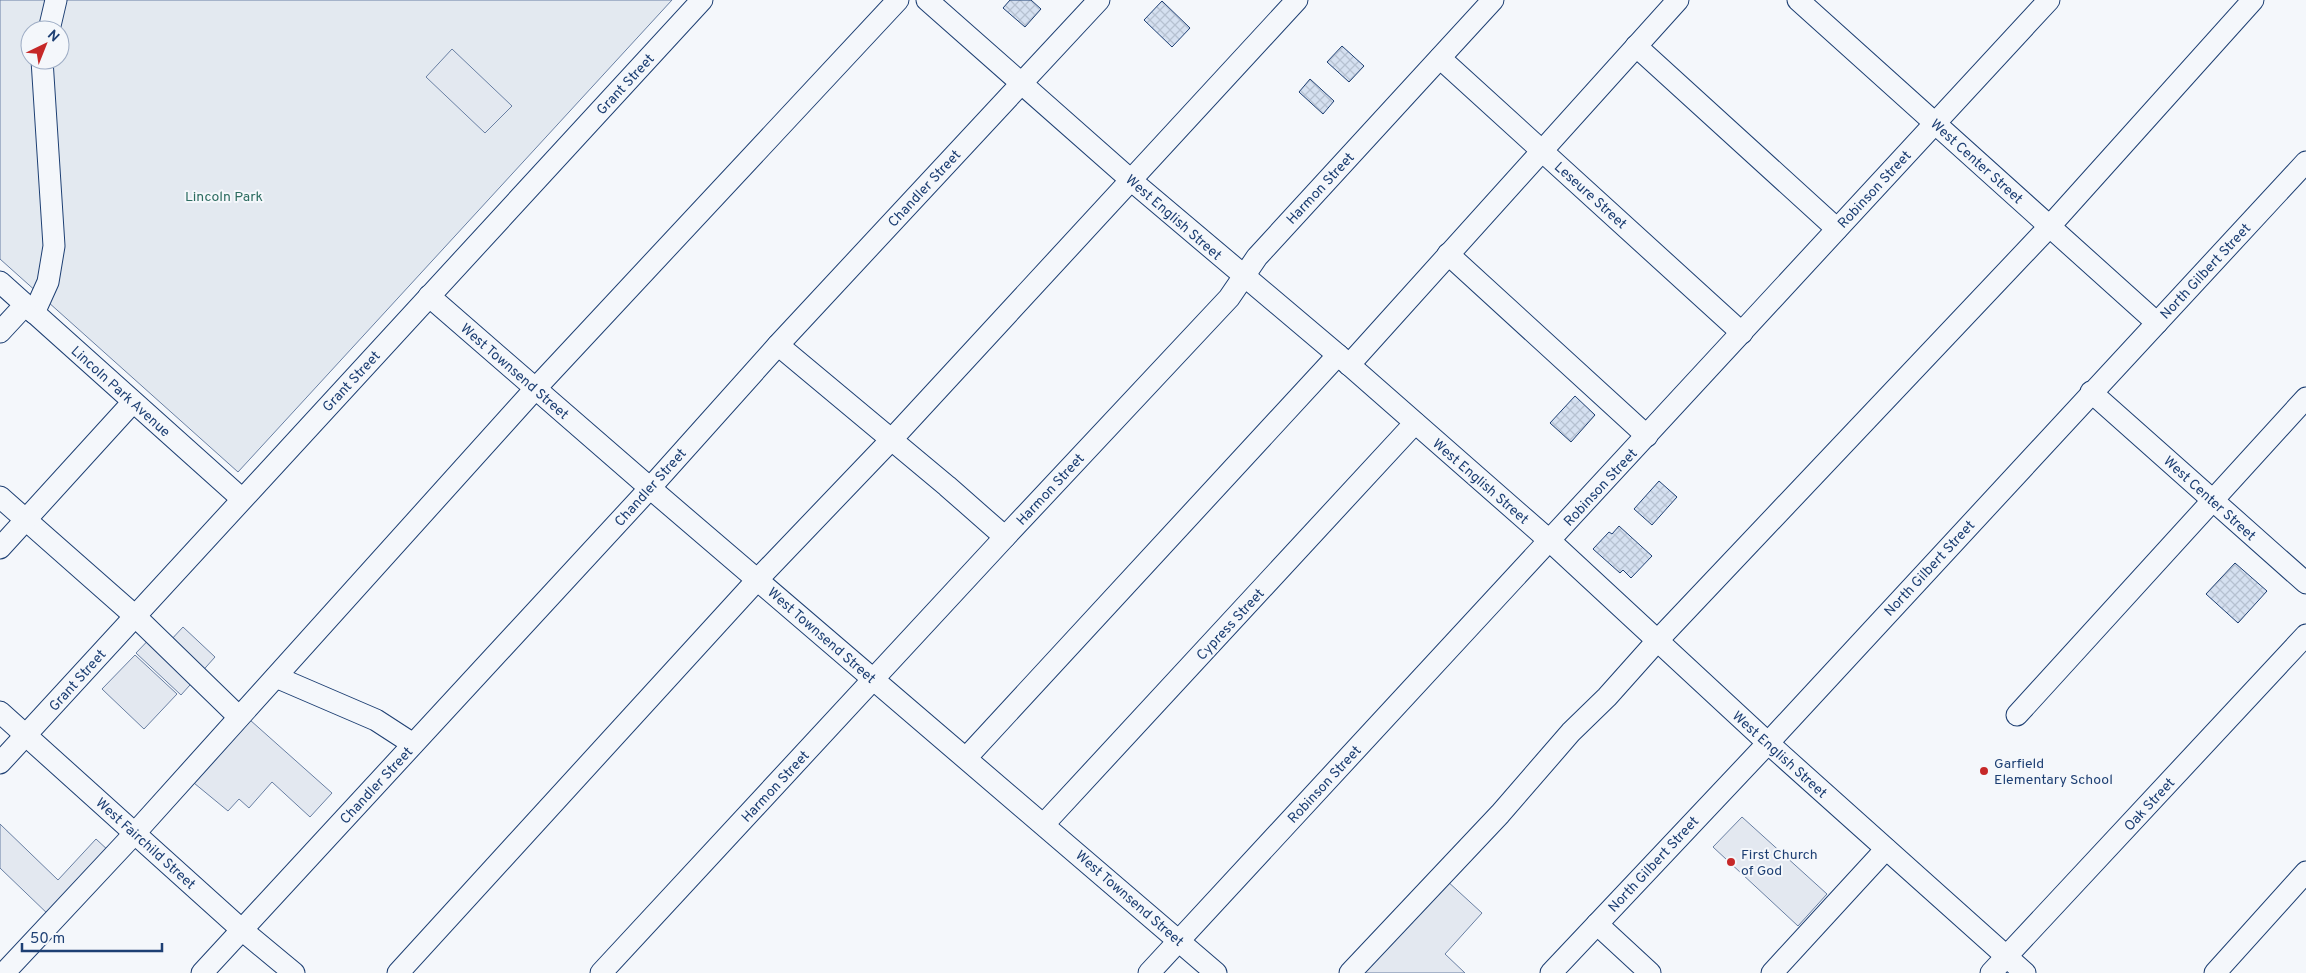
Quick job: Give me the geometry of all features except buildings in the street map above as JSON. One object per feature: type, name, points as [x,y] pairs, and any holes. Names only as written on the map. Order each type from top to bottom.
[{"type":"street","points":[[51,20],[56,0]]},
{"type":"street","name":"Grant Street","points":[[0,763],[702,0]]},
{"type":"street","points":[[4,973],[135,833],[534,389],[898,0]]},
{"type":"street","name":"West English Street","points":[[927,0],[1243,278],[1343,360],[1550,542],[1768,743],[2025,973]]},
{"type":"street","name":"Chandler Street","points":[[202,973],[650,488],[778,345],[1099,0]]},
{"type":"street","points":[[398,973],[758,579],[892,439],[1297,0]]},
{"type":"street","name":"Harmon Street","points":[[601,973],[1229,298],[1257,257],[1493,0]]},
{"type":"street","points":[[966,758],[1343,360],[1448,254],[1543,152],[1678,0]]},
{"type":"street","name":"West Center Street","points":[[1798,0],[2157,323]]},
{"type":"street","name":"Robinson Street","points":[[1149,973],[2050,0]]},
{"type":"street","points":[[1350,973],[1500,814],[1571,732],[1607,697],[1657,641],[2049,227],[2253,0]]},
{"type":"street","points":[[1636,46],[1837,230]]},
{"type":"street","name":"Leseure Street","points":[[1440,58],[1742,333]]},
{"type":"street","points":[[0,332],[29,309],[48,282],[54,246],[43,70]]},
{"type":"street","name":"North Gilbert Street","points":[[1551,973],[1768,743],[2306,162]]},
{"type":"street","points":[[1448,254],[1647,436]]},
{"type":"street","name":"Lincoln Park Avenue","points":[[0,282],[242,499]]},
{"type":"street","name":"West Townsend Street","points":[[429,296],[534,389],[1216,973]]},
{"type":"street","points":[[778,345],[892,439],[1005,537]]},
{"type":"street","name":"West Center Street","points":[[2091,392],[2306,583]]},
{"type":"street","points":[[2017,715],[2306,398]]},
{"type":"street","points":[[0,548],[133,402]]},
{"type":"street","name":"Cypress Street","points":[[1044,824],[1415,423]]},
{"type":"street","points":[[0,497],[135,616],[239,717]]},
{"type":"street","name":"Oak Street","points":[[1991,973],[2306,635]]},
{"type":"street","points":[[276,677],[376,720],[413,744]]},
{"type":"street","name":"West Fairchild Street","points":[[0,712],[242,930],[294,973]]},
{"type":"street","points":[[1772,973],[1886,849]]},
{"type":"street","points":[[2215,973],[2306,872]]},
{"type":"street","points":[[1597,924],[1650,973]]},
{"type":"green space","name":"Lincoln Park","points":[[0,0],[672,0],[238,472],[0,259]]},
{"type":"shaded area","points":[[452,49],[512,106],[485,133],[426,77]]},
{"type":"shaded area","points":[[183,627],[215,657],[181,695],[136,653],[157,631],[169,642]]},
{"type":"shaded area","points":[[135,655],[177,694],[144,729],[102,689]]},
{"type":"shaded area","points":[[250,720],[332,793],[310,817],[272,782],[249,808],[239,799],[228,811],[194,783]]},
{"type":"shaded area","points":[[1742,817],[1827,894],[1798,926],[1713,847]]},
{"type":"shaded area","points":[[0,824],[58,880],[96,839],[110,852],[51,917],[0,868]]},
{"type":"shaded area","points":[[1446,880],[1482,913],[1445,954],[1465,973],[1359,973]]},
{"type":"place","name":"Garfield Elementary School","points":[[1984,771]]},
{"type":"place","name":"First Church of God","points":[[1731,862]]}]
